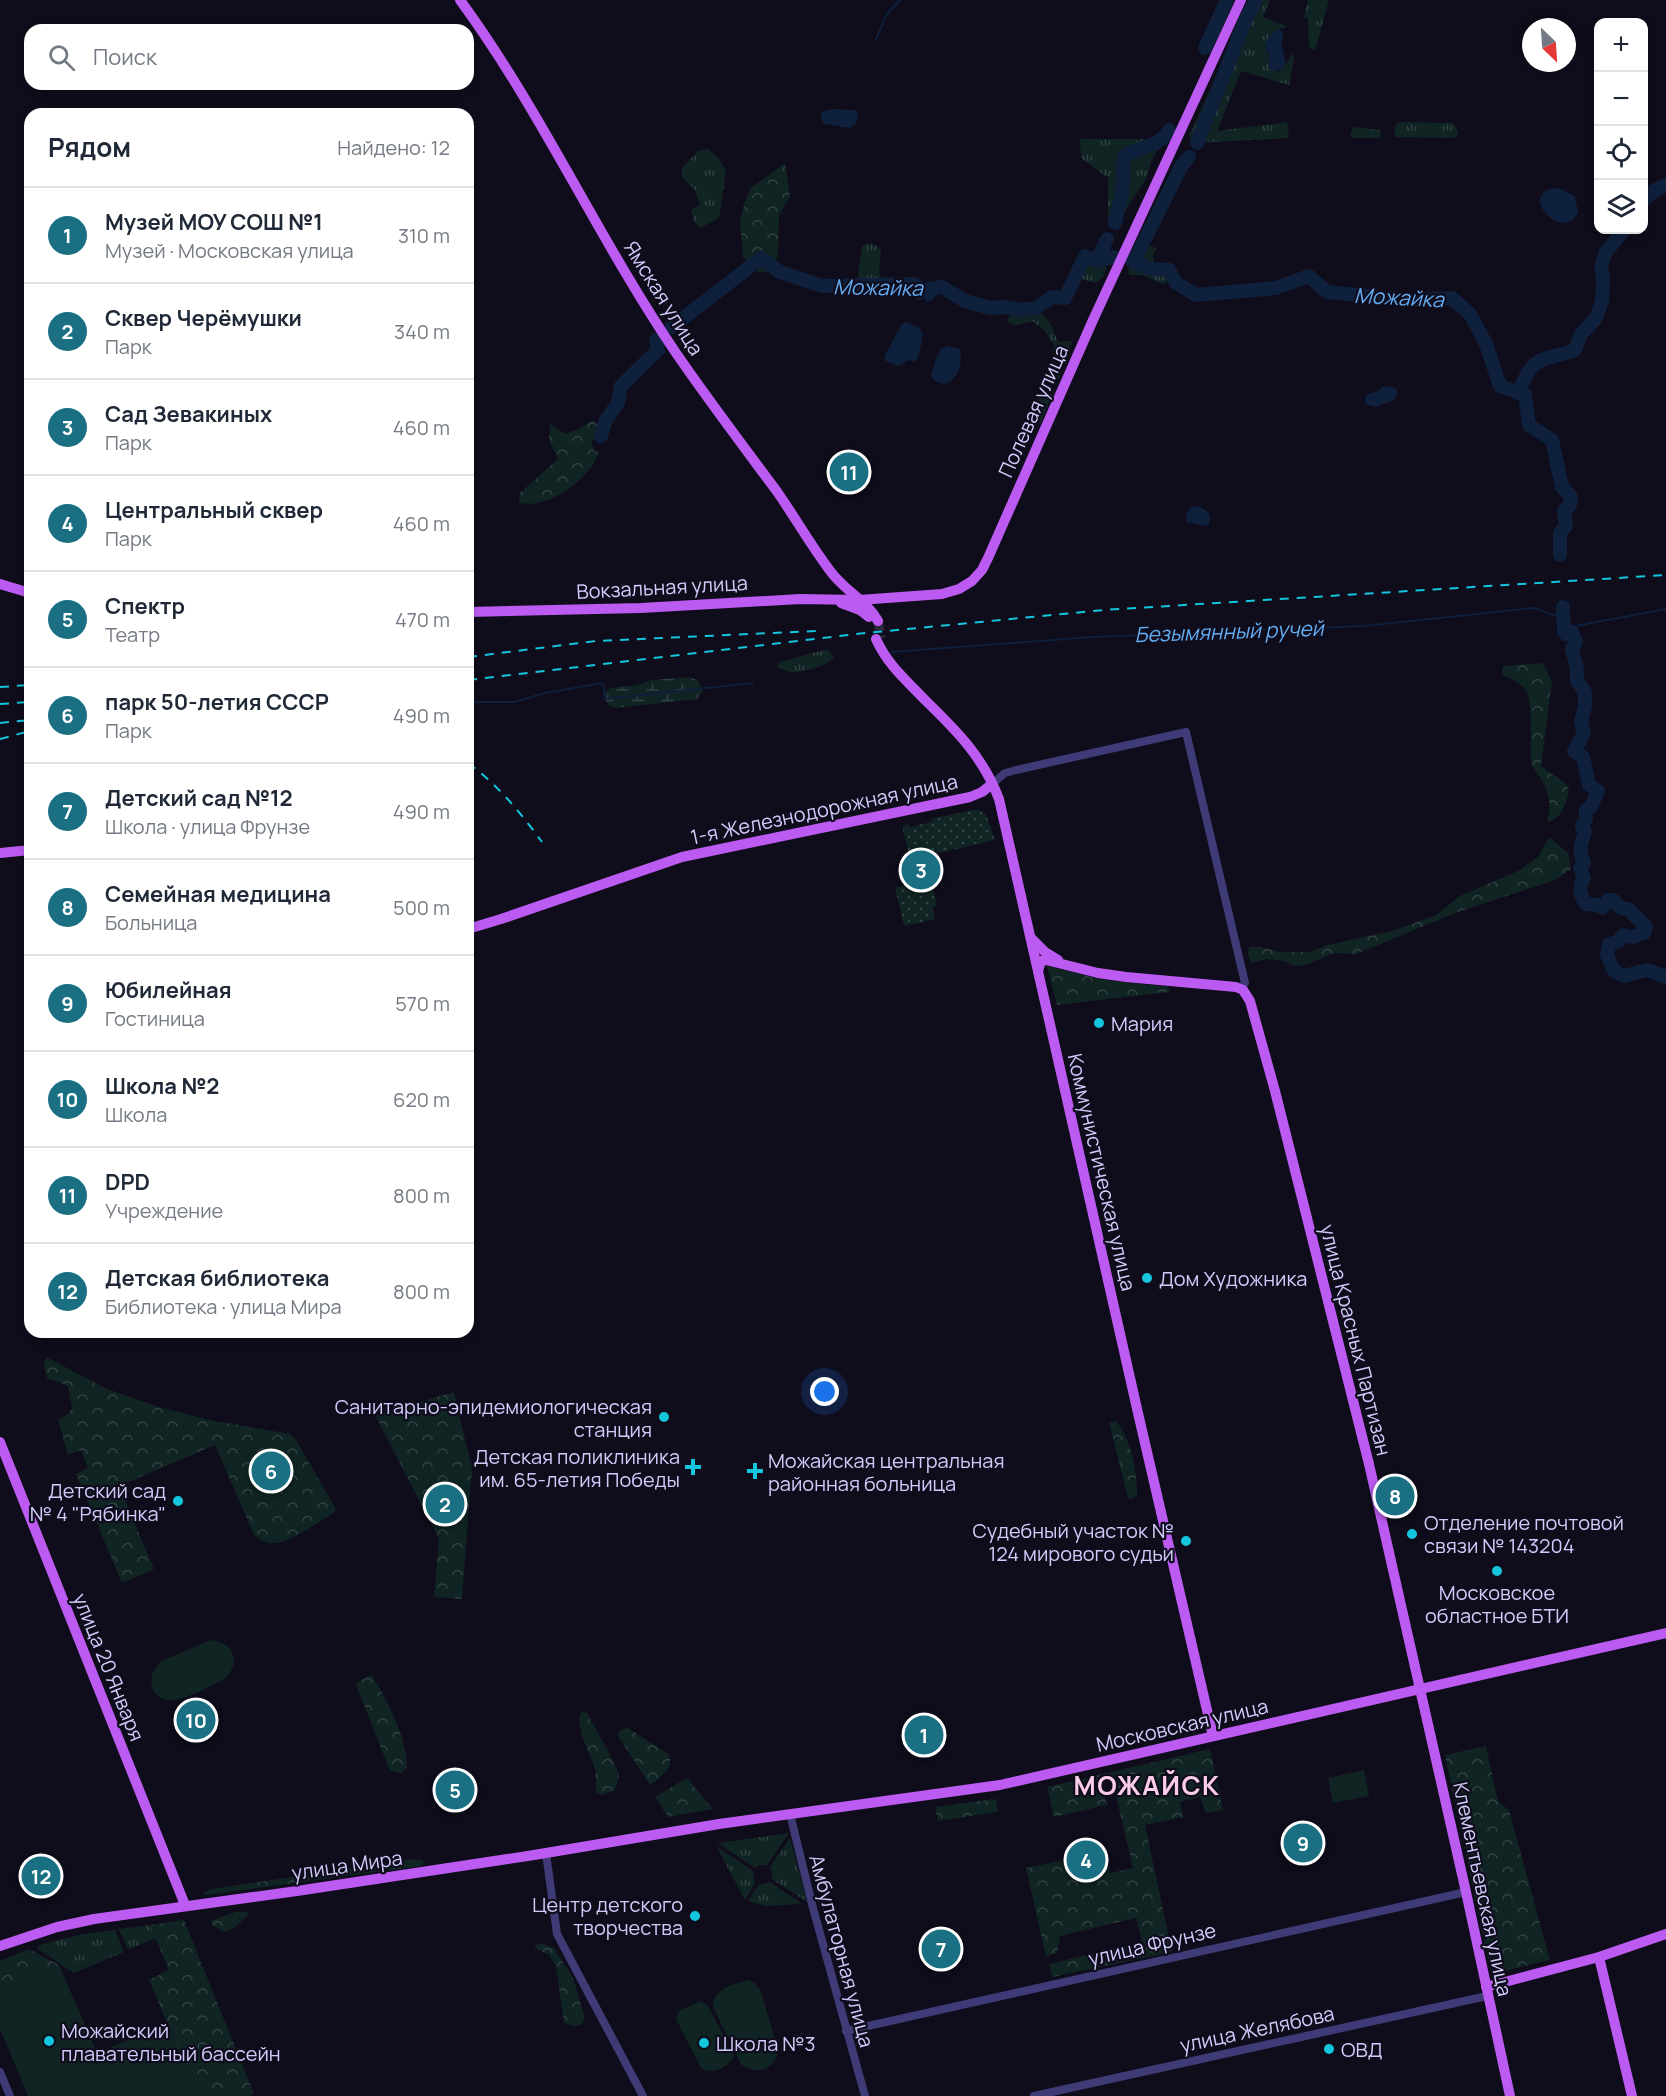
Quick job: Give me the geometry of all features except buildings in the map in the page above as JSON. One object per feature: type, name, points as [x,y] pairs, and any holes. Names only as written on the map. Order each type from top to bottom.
[{"type":"main road","name":"Ямская улица","points":[[460,0],[499,54],[525,96],[602,232],[681,361],[787,506],[830,571],[858,600],[873,620]]},
{"type":"main road","name":"Полевая улица","points":[[858,600],[951,592],[972,581],[982,570],[1093,320],[1241,0]]},
{"type":"main road","points":[[800,599],[824,594],[830,590],[833,584],[830,571]]},
{"type":"main road","points":[[0,584],[24,591]]},
{"type":"main road","points":[[832,599],[860,610],[873,620],[884,604],[896,598]]},
{"type":"main road","name":"Вокзальная улица","points":[[474,612],[635,608],[800,599],[858,600]]},
{"type":"main road","name":"Коммунистическая улица","points":[[879,638],[882,653],[892,667],[960,735],[981,762],[999,799],[1213,1736]]},
{"type":"main road","name":"1-я Железнодорожная улица","points":[[474,927],[682,857],[970,797],[982,792],[992,784]]},
{"type":"main road","points":[[0,853],[24,851]]},
{"type":"main road","points":[[1031,937],[1045,952],[1063,963]]},
{"type":"main road","points":[[1038,971],[1038,964],[1042,960],[1126,977],[1243,986]]},
{"type":"main road","name":"улица Красных Партизан","points":[[1243,986],[1250,1001],[1275,1091],[1369,1464],[1421,1690]]},
{"type":"main road","name":"улица 20 Января","points":[[0,1442],[185,1905]]},
{"type":"main road","name":"Московская улица","points":[[702,1827],[1009,1783],[1666,1633]]},
{"type":"main road","name":"Клементьевская улица","points":[[1421,1690],[1510,2096]]},
{"type":"main road","name":"улица Мира","points":[[0,1946],[74,1923],[546,1853],[702,1827]]},
{"type":"main road","name":"улица Желябова","points":[[1486,1992],[1666,1934]]},
{"type":"main road","points":[[1599,1957],[1632,2096]]},
{"type":"street","name":"1-я Железнодорожная улица","points":[[992,784],[1005,773],[1016,770],[1186,732],[1243,986]]},
{"type":"street","name":"Амбулаторная улица","points":[[790,1814],[865,2096]]},
{"type":"street","points":[[546,1853],[557,1934],[643,2096]]},
{"type":"street","name":"улица Фрунзе","points":[[846,2031],[1466,1892]]},
{"type":"street","name":"улица Желябова","points":[[1034,2096],[1362,2025],[1486,1992]]},
{"type":"street","points":[[0,2072],[10,2096]]},
{"type":"green space","points":[[1251,0],[1270,0],[1263,17],[1288,27],[1280,29],[1265,47],[1276,72],[1283,69],[1293,53],[1294,60],[1289,85],[1241,71],[1217,131],[1287,122],[1289,138],[1195,143],[1189,136]]},
{"type":"green space","points":[[1308,0],[1329,0],[1315,51],[1309,47],[1308,19],[1304,17]]},
{"type":"green space","points":[[1397,123],[1453,123],[1458,132],[1457,137],[1396,137],[1394,130]]},
{"type":"green space","points":[[1354,127],[1379,130],[1380,138],[1352,138],[1350,133]]},
{"type":"green space","points":[[1080,139],[1153,139],[1160,145],[1151,162],[1147,177],[1118,222],[1111,223],[1108,220],[1108,178],[1081,158]]},
{"type":"green space","points":[[708,149],[720,160],[726,171],[719,218],[700,228],[695,223],[691,210],[700,205],[695,190],[682,177],[682,168],[699,150]]},
{"type":"green space","points":[[785,163],[790,196],[779,216],[778,256],[769,272],[758,272],[743,257],[740,222],[745,201],[751,188]]},
{"type":"green space","points":[[867,243],[876,245],[881,250],[879,274],[894,292],[890,295],[881,296],[875,289],[859,283],[858,273],[862,247]]},
{"type":"green space","points":[[1146,245],[1156,248],[1153,255],[1154,262],[1171,280],[1163,284],[1142,275],[1129,275],[1128,269]]},
{"type":"green space","points":[[1103,260],[1107,262],[1104,276],[1096,283],[1082,279],[1080,273],[1087,263]]},
{"type":"green space","points":[[1014,304],[1043,316],[1051,325],[1058,342],[1072,341],[1059,379],[1049,376],[1054,345],[1044,330],[1032,321],[1015,326],[1007,322]]},
{"type":"green space","points":[[1047,392],[1052,395],[1041,423],[1034,426],[1039,393]]},
{"type":"green space","points":[[593,420],[598,426],[597,437],[591,441],[594,451],[599,452],[590,469],[567,490],[548,500],[529,504],[519,503],[520,493],[558,459],[549,440],[550,424],[565,434]]},
{"type":"green space","points":[[828,649],[834,657],[816,668],[793,672],[777,667],[779,662]]},
{"type":"green space","points":[[1543,663],[1552,682],[1541,766],[1567,785],[1569,791],[1559,815],[1547,822],[1549,804],[1547,793],[1531,760],[1528,696],[1521,685],[1502,675],[1503,666]]},
{"type":"green space","points":[[691,677],[698,681],[703,691],[697,699],[616,708],[609,706],[605,699],[605,692],[611,688],[637,685],[652,680]]},
{"type":"green space","points":[[977,809],[986,814],[995,840],[926,856],[937,906],[932,907],[935,919],[904,926],[895,888],[916,883],[902,826],[908,824],[909,827],[932,822],[931,819]]},
{"type":"green space","points":[[1549,837],[1568,853],[1571,869],[1555,880],[1458,912],[1356,954],[1333,953],[1306,965],[1295,966],[1284,961],[1267,959],[1251,963],[1248,954],[1249,947],[1280,952],[1310,952],[1327,945],[1392,931],[1436,915],[1460,896],[1518,871],[1538,857]]},
{"type":"green space","points":[[1047,966],[1104,980],[1169,987],[1169,992],[1057,1005]]},
{"type":"green space","points":[[46,1357],[107,1389],[156,1406],[209,1420],[290,1434],[296,1440],[336,1509],[334,1513],[292,1538],[267,1543],[254,1535],[215,1445],[119,1486],[154,1569],[122,1583],[76,1474],[88,1468],[81,1450],[68,1455],[58,1419],[66,1416],[72,1409],[68,1386],[47,1378],[44,1366]]},
{"type":"green space","points":[[454,1392],[472,1469],[462,1599],[434,1597],[439,1539],[375,1415]]},
{"type":"green space","points":[[1116,1421],[1130,1447],[1135,1466],[1137,1496],[1131,1499],[1128,1498],[1109,1422]]},
{"type":"green space","points":[[211,1640],[226,1645],[233,1655],[233,1668],[223,1680],[174,1700],[166,1700],[154,1692],[151,1680],[156,1667],[162,1661]]},
{"type":"green space","points":[[372,1675],[400,1731],[407,1768],[401,1773],[390,1771],[356,1685],[360,1680]]},
{"type":"green space","points":[[586,1711],[614,1762],[619,1776],[615,1790],[602,1795],[596,1793],[595,1769],[580,1727],[580,1713]]},
{"type":"green space","points":[[628,1728],[668,1754],[670,1759],[665,1772],[650,1785],[618,1736],[622,1729]]},
{"type":"green space","points":[[1486,1746],[1497,1797],[1500,1803],[1509,1810],[1550,1960],[1500,1972],[1490,1969],[1445,1755]]},
{"type":"green space","points":[[1210,1749],[1223,1810],[1206,1813],[1200,1797],[1180,1802],[1183,1817],[1145,1825],[1172,1952],[1052,1977],[1049,1964],[1142,1942],[1136,1918],[1060,1936],[1057,1953],[1046,1956],[1026,1868],[1105,1852],[1110,1873],[1133,1868],[1112,1779],[1101,1782],[1107,1805],[1054,1817],[1047,1787]]},
{"type":"green space","points":[[1364,1770],[1369,1796],[1333,1803],[1328,1778]]},
{"type":"green space","points":[[687,1778],[713,1809],[668,1817],[655,1797]]},
{"type":"green space","points":[[996,1799],[998,1812],[938,1821],[935,1807]]},
{"type":"green space","points":[[789,1833],[767,1865],[759,1865],[755,1868],[718,1843]]},
{"type":"green space","points":[[790,1838],[807,1902],[772,1879],[770,1867]]},
{"type":"green space","points":[[716,1846],[753,1871],[755,1883],[745,1900]]},
{"type":"green space","points":[[414,1859],[424,1862],[421,1866],[205,1895],[202,1893],[212,1889]]},
{"type":"green space","points":[[770,1882],[802,1904],[766,1906],[748,1901],[758,1885]]},
{"type":"green space","points":[[235,1912],[249,1914],[234,1928],[224,1932],[213,1926],[211,1921]]},
{"type":"green space","points":[[184,1920],[254,2094],[249,2096],[198,2096],[149,1980],[169,1970],[150,1925]]},
{"type":"green space","points":[[150,1925],[156,1938],[128,1950],[119,1929]]},
{"type":"green space","points":[[115,1930],[124,1952],[74,1973],[38,1949],[39,1945],[83,1934]]},
{"type":"green space","points":[[539,1943],[555,1948],[570,1973],[585,2018],[581,2025],[574,2026],[564,2023],[556,1966],[549,1955],[535,1948]]},
{"type":"green space","points":[[29,1949],[59,1965],[0,1992],[0,1961]]},
{"type":"green space","points":[[59,1965],[97,2053],[167,2023],[198,2096],[28,2096],[0,2029],[0,1992]]},
{"type":"green space","points":[[748,1980],[755,1983],[761,1991],[778,2050],[774,2062],[765,2069],[759,2070],[747,2068],[741,2064],[713,2007],[716,1996],[725,1988]]},
{"type":"green space","points":[[701,2001],[708,2006],[734,2056],[724,2067],[715,2071],[701,2068],[676,2019],[679,2011]]},
{"type":"water","points":[[1278,29],[1283,32],[1282,47],[1286,64],[1282,69],[1272,72],[1269,67],[1269,53],[1265,46],[1267,40]]},
{"type":"water","points":[[831,109],[856,110],[858,116],[856,124],[850,128],[824,124],[821,112]]},
{"type":"water","points":[[1553,188],[1575,196],[1578,212],[1571,220],[1563,223],[1555,221],[1542,208],[1540,200],[1543,193]]},
{"type":"water","points":[[930,283],[936,287],[937,291],[934,299],[927,302],[925,299],[917,300],[912,288],[914,284]]},
{"type":"water","points":[[905,322],[919,327],[923,334],[917,359],[914,362],[909,360],[898,366],[886,361],[884,357]]},
{"type":"water","points":[[948,346],[959,349],[961,357],[958,372],[954,378],[943,384],[931,376],[937,356],[941,349]]},
{"type":"water","points":[[1384,386],[1396,388],[1398,393],[1395,399],[1377,407],[1368,405],[1365,401],[1366,395]]},
{"type":"water","points":[[1193,506],[1207,511],[1209,525],[1186,522],[1186,514]]},
{"type":"waterway","points":[[876,39],[887,14],[900,0]]},
{"type":"waterway","points":[[1205,48],[1227,0]]},
{"type":"waterway","points":[[1197,143],[1245,21],[1256,0]]},
{"type":"waterway","points":[[1115,223],[1122,194],[1124,156],[1161,140],[1169,130]]},
{"type":"waterway","points":[[1134,261],[1182,165],[1189,157]]},
{"type":"waterway","points":[[1648,196],[1666,185]]},
{"type":"waterway","points":[[1518,393],[1534,365],[1539,361],[1575,350],[1581,334],[1596,318],[1602,301],[1601,266],[1606,252],[1621,234]]},
{"type":"waterway","points":[[1097,260],[1107,239]]},
{"type":"waterway","name":"Можайка","points":[[672,327],[761,258],[780,272],[822,286],[914,284],[923,290],[942,287],[965,301],[990,308],[1004,307],[1022,310],[1036,308],[1052,297],[1065,298],[1085,256],[1096,261],[1114,257]]},
{"type":"waterway","name":"Можайка","points":[[1132,261],[1152,269],[1169,270],[1176,283],[1196,295],[1276,288],[1309,276],[1327,292],[1410,300],[1452,298],[1470,314],[1486,344],[1500,386],[1525,395],[1529,425],[1552,440],[1562,487],[1571,497],[1570,505],[1564,511],[1566,526],[1560,533],[1560,555]]},
{"type":"waterway","name":"Можайка","points":[[601,436],[605,422],[618,403],[621,386],[658,350],[656,340],[659,338]]},
{"type":"waterway","name":"Можайка","points":[[1563,607],[1564,632],[1566,634],[1572,632],[1576,641],[1572,649],[1577,669],[1577,681],[1585,692],[1585,706],[1581,722],[1584,733],[1574,751],[1583,757],[1589,785],[1598,791],[1591,807],[1586,810],[1586,819],[1582,826],[1585,832],[1581,847],[1584,863],[1580,868],[1584,878],[1580,888],[1582,898],[1586,904],[1598,905],[1602,908],[1608,900],[1613,900],[1621,908],[1628,909],[1646,927],[1644,933],[1633,937],[1623,935],[1618,942],[1609,944],[1607,955],[1614,971],[1624,976],[1647,970],[1666,977]]},
{"type":"waterway","name":"Безымянный ручей","points":[[891,652],[1093,637],[1364,626],[1533,608],[1556,616],[1564,616]]},
{"type":"waterway","points":[[1565,628],[1666,609]]},
{"type":"waterway","points":[[474,702],[514,702],[545,693],[602,683],[605,699],[753,683]]},
{"type":"tunnel","points":[[878,621],[881,638]]},
{"type":"railway","points":[[474,679],[856,634],[1104,610],[1666,575]]},
{"type":"railway","points":[[474,656],[596,641],[816,631]]},
{"type":"railway","points":[[0,687],[24,685]]},
{"type":"railway","points":[[0,704],[24,702]]},
{"type":"railway","points":[[0,723],[24,721]]},
{"type":"railway","points":[[0,739],[24,733]]},
{"type":"railway","points":[[474,768],[508,800],[542,842]]},
{"type":"place","name":"DPD","points":[[849,472]]},
{"type":"place","name":"Сад Зевакиных","points":[[921,870]]},
{"type":"place","name":"Мария","points":[[1099,1023]]},
{"type":"place","name":"Дом Художника","points":[[1147,1278]]},
{"type":"place","name":"Санитарно-эпидемиологическая станция","points":[[664,1417]]},
{"type":"place","name":"Детская поликлиника им. 65-летия Победы","points":[[693,1467]]},
{"type":"place","name":"парк 50-летия СССР","points":[[271,1471]]},
{"type":"place","name":"Можайская центральная районная больница","points":[[755,1471]]},
{"type":"place","name":"Семейная медицина","points":[[1395,1496]]},
{"type":"place","name":"Детский сад № 4 \"Рябинка\"","points":[[178,1501]]},
{"type":"place","name":"Сквер Черёмушки","points":[[445,1504]]},
{"type":"place","name":"Отделение почтовой связи № 143204","points":[[1412,1534]]},
{"type":"place","name":"Судебный участок № 124 мирового судьи","points":[[1186,1541]]},
{"type":"place","name":"Московское областное БТИ","points":[[1497,1571]]},
{"type":"place","name":"Школа №2","points":[[196,1720]]},
{"type":"place","name":"Музей МОУ СОШ №1","points":[[924,1735]]},
{"type":"place","name":"Спектр","points":[[455,1790]]},
{"type":"place","name":"Юбилейная","points":[[1303,1843]]},
{"type":"place","name":"Центральный сквер","points":[[1086,1860]]},
{"type":"place","name":"Детская библиотека","points":[[41,1876]]},
{"type":"place","name":"Центр детского творчества","points":[[695,1916]]},
{"type":"place","name":"Детский сад №12","points":[[941,1949]]},
{"type":"place","name":"Можайский плавательный бассейн","points":[[49,2041]]},
{"type":"place","name":"Школа №3","points":[[704,2043]]},
{"type":"place","name":"ОВД","points":[[1329,2049]]},
{"type":"district","name":"МОЖАЙСК","points":[[1147,1785]]}]
